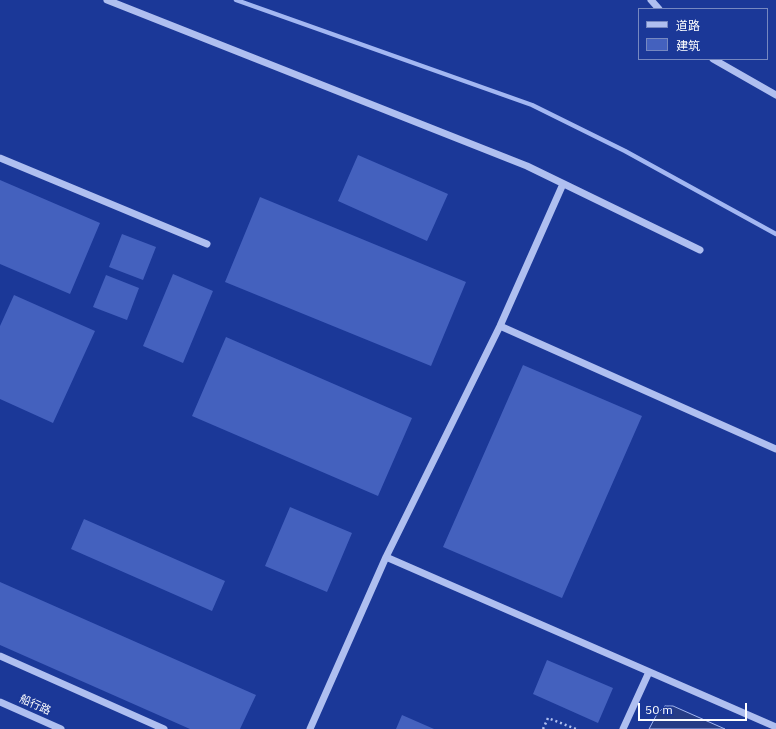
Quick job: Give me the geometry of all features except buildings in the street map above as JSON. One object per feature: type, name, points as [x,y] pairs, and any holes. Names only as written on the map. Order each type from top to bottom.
[{"type":"street","points":[[107,0],[527,166],[700,250]]},
{"type":"street","points":[[651,0],[658,8]]},
{"type":"street","points":[[715,60],[776,95]]},
{"type":"street","points":[[0,158],[207,244]]},
{"type":"street","points":[[310,729],[386,557],[500,326],[563,184]]},
{"type":"street","points":[[500,326],[776,449]]},
{"type":"street","points":[[386,557],[776,727]]},
{"type":"street","points":[[0,656],[164,729]]},
{"type":"street","points":[[622,729],[649,672]]},
{"type":"street","name":"船行路","points":[[0,702],[61,729]]},
{"type":"path","points":[[543,729],[548,718],[576,729]]},
{"type":"water","points":[[665,706],[673,706],[725,729],[649,729],[657,714]]},
{"type":"waterway","points":[[236,0],[532,105],[625,151],[776,234]]}]
